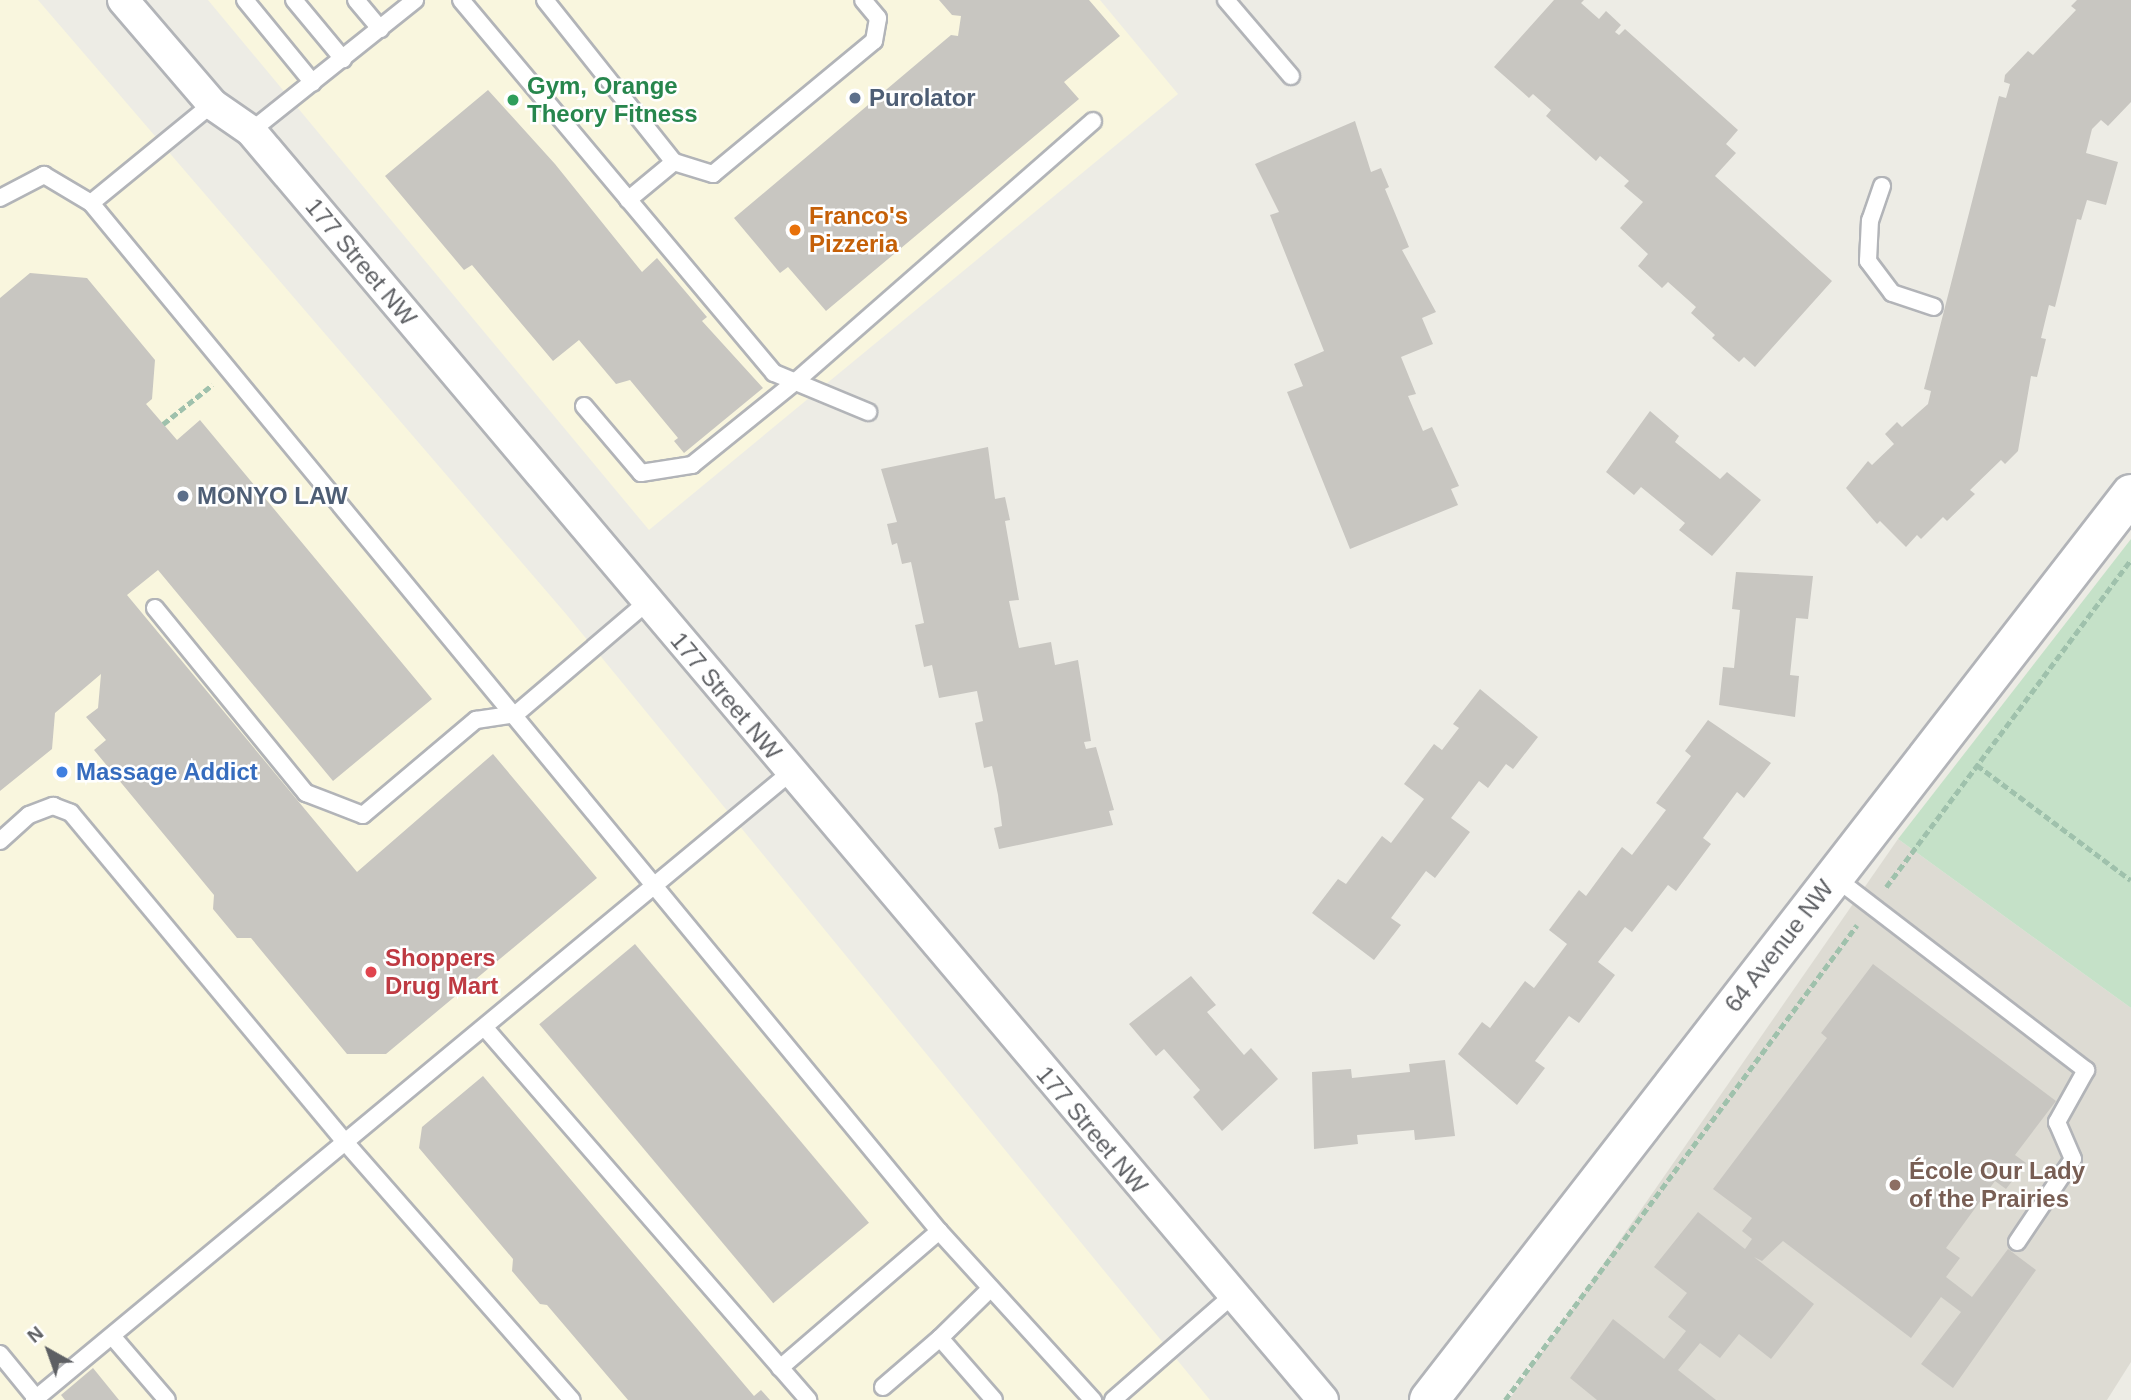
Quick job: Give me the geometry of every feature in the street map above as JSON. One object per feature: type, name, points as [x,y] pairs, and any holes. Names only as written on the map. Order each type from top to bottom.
[{"type":"street","name":"177 Street NW","points":[[123,0],[212,104],[251,131],[1322,1400]]},
{"type":"street","name":"64 Avenue NW","points":[[1429,1400],[2131,495]]},
{"type":"lane","points":[[245,0],[313,83]]},
{"type":"lane","points":[[294,0],[343,59]]},
{"type":"lane","points":[[356,0],[380,29]]},
{"type":"lane","points":[[251,131],[415,0]]},
{"type":"lane","points":[[461,0],[774,373],[867,412]]},
{"type":"lane","points":[[545,0],[674,162],[713,174],[874,41],[877,18],[863,0]]},
{"type":"lane","points":[[1226,0],[1291,76]]},
{"type":"lane","points":[[91,203],[212,104]]},
{"type":"lane","points":[[584,406],[641,473],[692,465],[795,382],[1093,121]]},
{"type":"lane","points":[[628,200],[674,162]]},
{"type":"lane","points":[[0,198],[44,175],[91,203],[516,714],[939,1231],[1093,1400]]},
{"type":"lane","points":[[1882,186],[1870,220],[1868,261],[1892,293],[1934,307]]},
{"type":"lane","points":[[155,608],[306,793],[363,815],[476,720],[516,714],[647,602]]},
{"type":"lane","points":[[0,1354],[35,1399],[657,886],[790,772]]},
{"type":"lane","points":[[0,841],[29,815],[53,806],[71,813],[346,1143],[572,1400]]},
{"type":"lane","points":[[1833,876],[2086,1070],[2057,1122],[2073,1159],[2017,1242]]},
{"type":"lane","points":[[485,1028],[808,1400]]},
{"type":"lane","points":[[780,1368],[939,1231]]},
{"type":"lane","points":[[883,1387],[940,1338],[991,1288]]},
{"type":"lane","points":[[1113,1400],[1232,1296]]},
{"type":"lane","points":[[112,1336],[167,1400]]},
{"type":"lane","points":[[940,1338],[994,1400]]},
{"type":"path","points":[[163,424],[230,370]]},
{"type":"path","points":[[1504,1400],[2131,560]]},
{"type":"path","points":[[1977,765],[2131,880]]},
{"type":"shaded area","points":[[0,0],[38,0],[566,614],[1210,1400],[0,1400]]},
{"type":"shaded area","points":[[208,0],[1100,0],[1178,94],[649,530]]},
{"type":"shaded area","name":"École Our Lady of the Prairies","points":[[1898,839],[2131,1008],[2131,1362],[2107,1400],[1509,1400]]},
{"type":"green space","points":[[2131,539],[2131,1008],[1898,839]]},
{"type":"building","points":[[939,0],[1089,0],[1120,36],[1064,82],[1079,99],[826,311],[788,267],[780,273],[734,218],[951,35],[958,36],[961,16],[952,15]]},
{"type":"building","points":[[1554,0],[1584,0],[1581,3],[1599,19],[1606,11],[1621,25],[1615,32],[1619,35],[1625,29],[1738,130],[1726,144],[1736,153],[1715,176],[1832,281],[1755,367],[1744,357],[1739,362],[1712,338],[1715,335],[1691,313],[1696,307],[1668,282],[1662,288],[1638,266],[1648,254],[1620,228],[1643,202],[1624,186],[1629,181],[1600,156],[1596,161],[1546,116],[1551,110],[1533,94],[1529,98],[1494,67]]},
{"type":"building","points":[[2077,0],[2131,0],[2131,102],[2108,126],[2101,120],[2092,129],[2086,153],[2118,162],[2106,205],[2087,200],[2081,220],[2077,219],[2055,307],[2049,305],[2041,338],[2046,339],[2037,377],[2031,376],[2018,451],[2005,464],[2001,460],[1970,490],[1975,494],[1947,521],[1943,517],[1921,539],[1917,535],[1906,547],[1880,521],[1877,524],[1846,488],[1868,461],[1872,465],[1894,444],[1885,434],[1897,422],[1902,427],[1928,404],[1931,391],[1924,389],[1999,96],[2006,98],[2010,84],[2004,82],[2005,75],[2028,51],[2033,55],[2076,10],[2071,6]]},
{"type":"building","points":[[488,90],[555,164],[642,272],[657,258],[707,317],[702,321],[763,388],[684,453],[674,441],[678,438],[630,380],[616,384],[579,340],[553,361],[472,265],[464,270],[385,176]]},
{"type":"building","points":[[1355,121],[1371,172],[1381,168],[1389,187],[1385,189],[1409,247],[1402,250],[1436,312],[1422,318],[1433,344],[1401,357],[1416,394],[1408,396],[1423,431],[1432,427],[1459,486],[1451,489],[1458,505],[1350,549],[1287,392],[1303,386],[1294,364],[1324,351],[1270,215],[1279,212],[1255,164]]},
{"type":"building","points":[[30,273],[87,278],[155,360],[152,399],[146,404],[177,440],[200,420],[432,699],[333,781],[158,570],[127,595],[357,872],[493,754],[597,878],[386,1054],[347,1054],[251,938],[237,938],[213,909],[214,895],[94,750],[106,740],[86,717],[98,708],[101,674],[55,713],[52,749],[0,791],[0,298]]},
{"type":"building","points":[[1650,411],[1679,436],[1675,442],[1720,479],[1727,472],[1761,500],[1712,556],[1679,530],[1685,523],[1641,487],[1634,495],[1606,472]]},
{"type":"building","points":[[988,447],[995,499],[1005,497],[1010,520],[1005,521],[1019,600],[1009,601],[1019,648],[1051,642],[1055,665],[1078,660],[1091,741],[1084,742],[1086,749],[1096,747],[1114,810],[1109,811],[1113,825],[999,849],[994,828],[1002,826],[998,795],[992,766],[984,768],[975,723],[983,721],[977,691],[939,698],[932,665],[924,667],[915,625],[924,623],[911,562],[902,564],[897,543],[892,545],[887,524],[897,522],[881,469]]},
{"type":"building","points":[[1736,572],[1813,576],[1808,619],[1796,618],[1790,675],[1799,676],[1795,717],[1719,705],[1723,667],[1734,668],[1740,610],[1732,609]]},
{"type":"building","points":[[1480,689],[1538,737],[1513,769],[1506,764],[1488,788],[1479,781],[1451,818],[1470,832],[1435,878],[1426,871],[1391,918],[1401,925],[1374,960],[1312,913],[1338,879],[1346,884],[1382,836],[1391,843],[1424,799],[1404,784],[1434,744],[1442,750],[1459,728],[1453,724]]},
{"type":"building","points":[[1708,720],[1771,763],[1744,798],[1737,792],[1703,838],[1711,844],[1676,891],[1668,885],[1632,932],[1625,927],[1598,962],[1615,975],[1579,1023],[1569,1016],[1535,1061],[1545,1068],[1517,1105],[1458,1054],[1482,1022],[1490,1028],[1525,981],[1534,988],[1567,944],[1549,930],[1579,890],[1586,896],[1622,847],[1632,855],[1666,810],[1656,803],[1691,756],[1685,751]]},
{"type":"building","points":[[635,944],[869,1223],[773,1303],[539,1024]]},
{"type":"building","points":[[1873,964],[2056,1101],[2015,1155],[2026,1163],[2006,1189],[1995,1181],[1946,1248],[1960,1258],[1946,1277],[1972,1297],[2008,1249],[2036,1270],[1953,1388],[1921,1364],[1961,1312],[1941,1297],[1911,1338],[1783,1241],[1762,1261],[1754,1257],[1814,1304],[1771,1359],[1739,1334],[1720,1358],[1700,1343],[1678,1370],[1716,1400],[1597,1400],[1570,1378],[1613,1319],[1664,1359],[1686,1331],[1668,1317],[1687,1293],[1654,1267],[1698,1212],[1745,1249],[1752,1239],[1742,1231],[1752,1218],[1713,1189],[1827,1038],[1821,1033]]},
{"type":"building","points":[[1191,976],[1216,1005],[1207,1012],[1244,1055],[1251,1048],[1278,1079],[1222,1131],[1193,1097],[1200,1090],[1164,1049],[1156,1056],[1129,1024]]},
{"type":"building","points":[[1445,1060],[1455,1136],[1415,1140],[1414,1130],[1357,1135],[1358,1144],[1314,1149],[1312,1072],[1351,1069],[1352,1078],[1410,1072],[1409,1064]]},
{"type":"building","points":[[483,1076],[754,1396],[761,1390],[770,1400],[628,1400],[547,1305],[540,1304],[512,1271],[513,1259],[419,1148],[422,1127]]},
{"type":"building","points":[[93,1368],[119,1400],[65,1400],[61,1395]]},
{"type":"place","name":"Purolator","points":[[855,98]]},
{"type":"place","name":"Gym, Orange Theory Fitness","points":[[513,100]]},
{"type":"place","name":"Franco's Pizzeria","points":[[795,230]]},
{"type":"place","name":"MONYO LAW","points":[[183,496]]},
{"type":"place","name":"Massage Addict","points":[[62,772]]},
{"type":"place","name":"Shoppers Drug Mart","points":[[371,972]]},
{"type":"place","name":"École Our Lady of the Prairies","points":[[1895,1185]]}]
